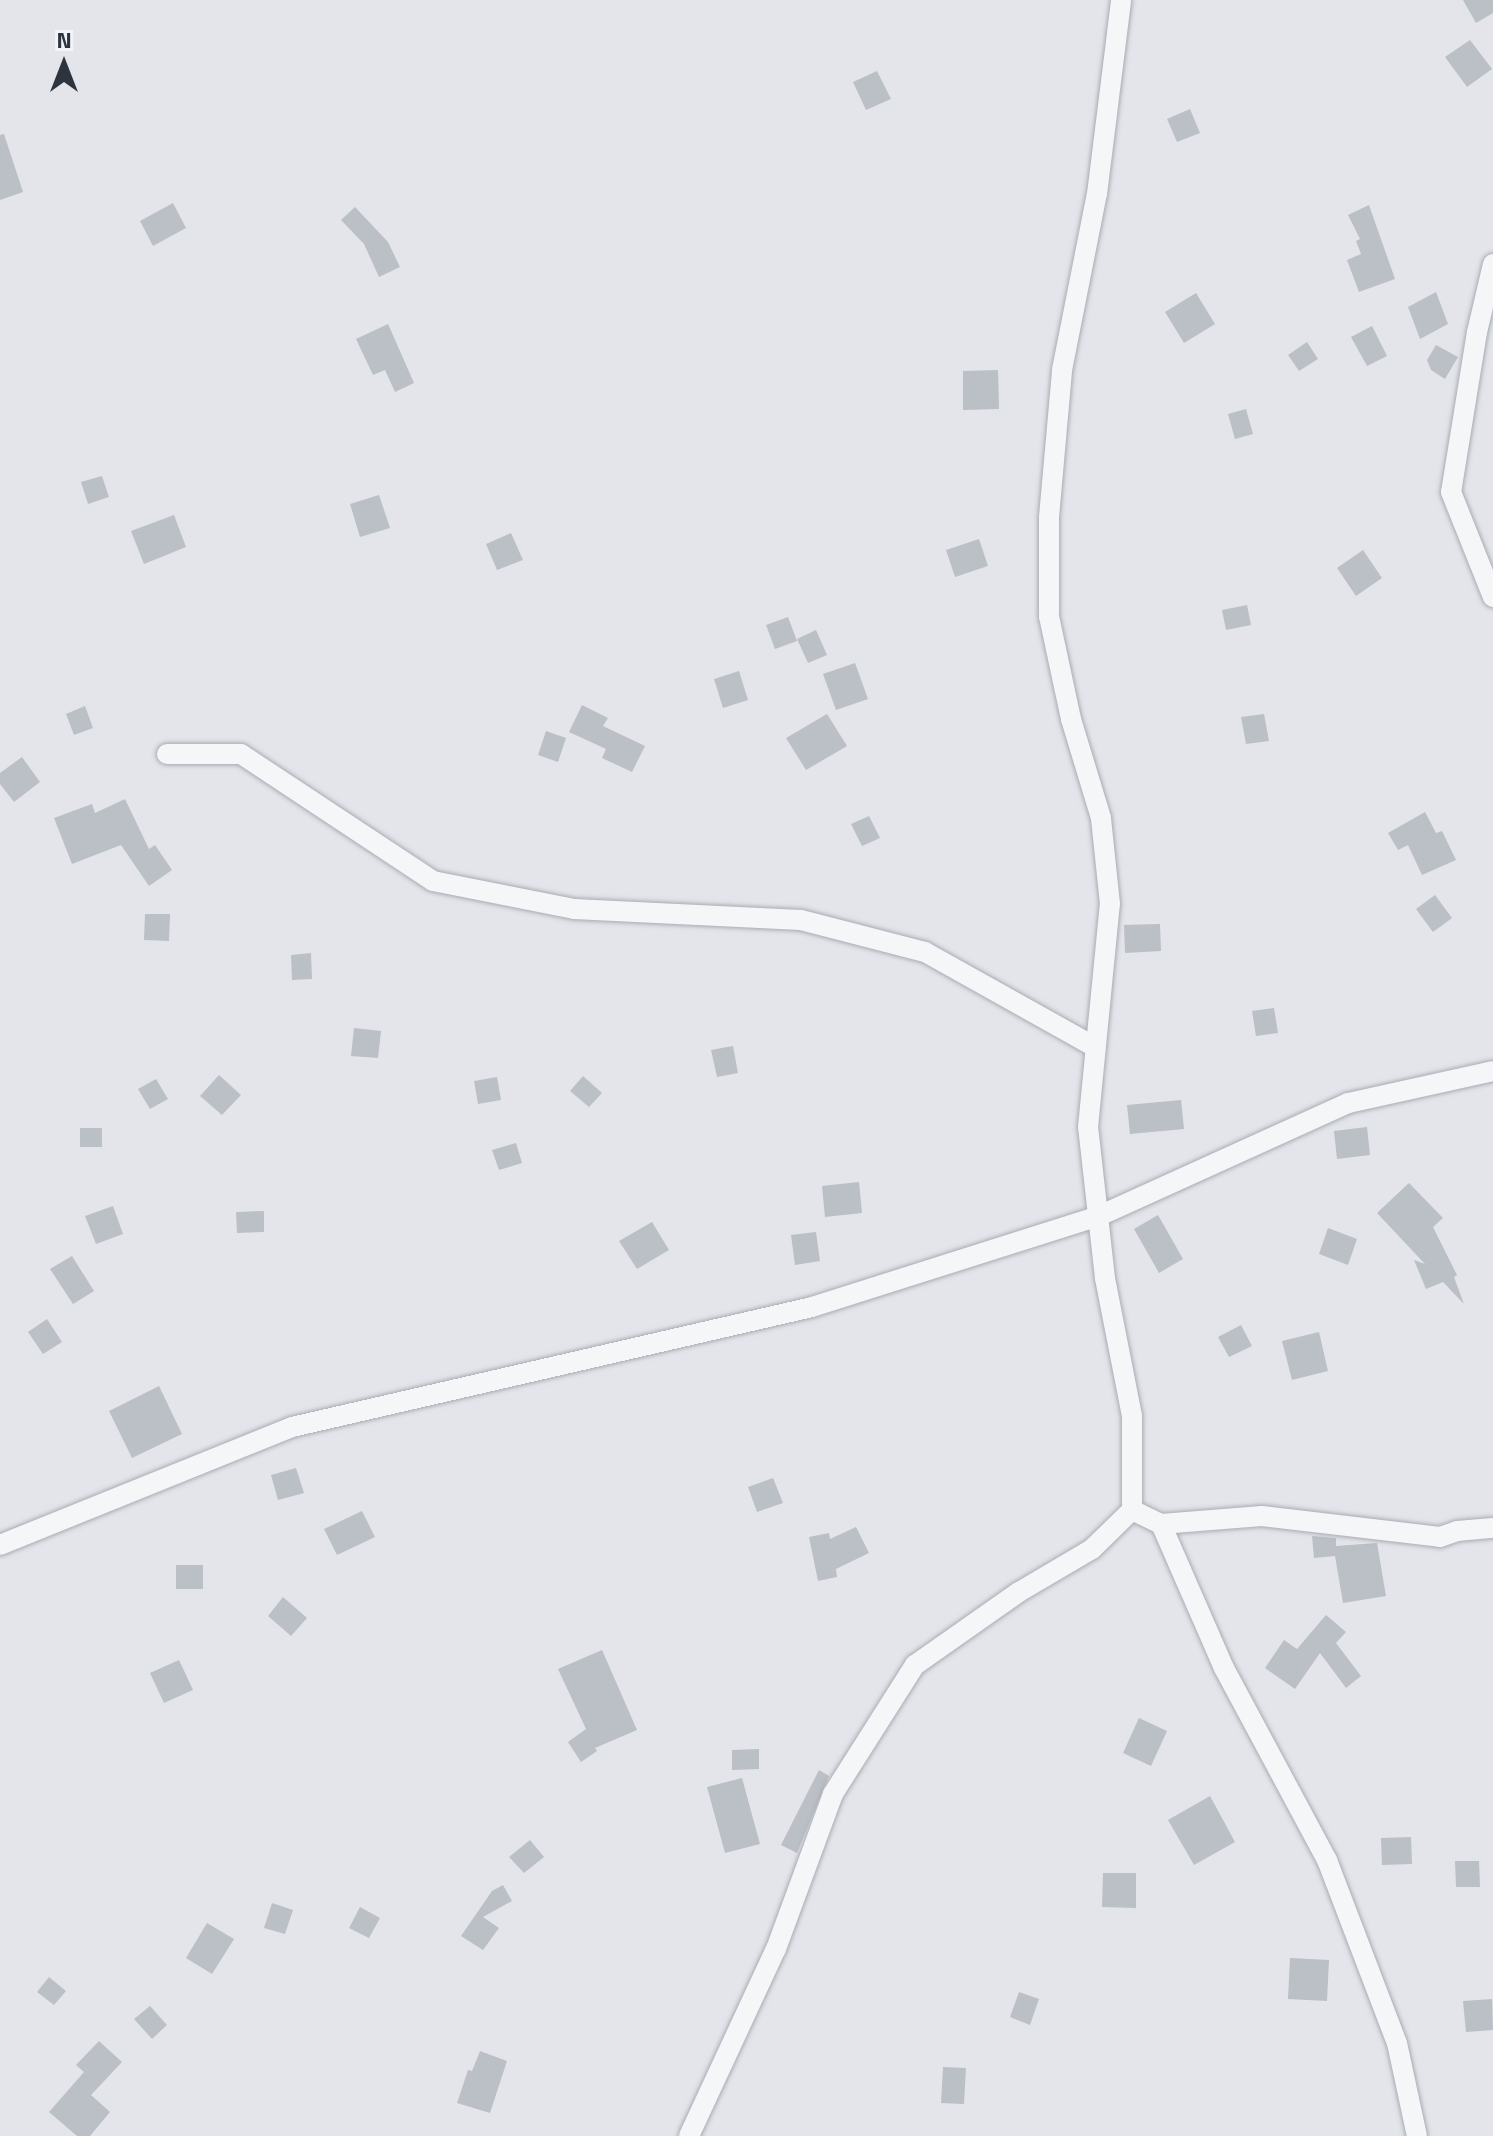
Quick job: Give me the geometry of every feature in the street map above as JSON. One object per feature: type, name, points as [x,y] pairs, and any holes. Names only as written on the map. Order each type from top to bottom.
[{"type":"street","points":[[689,2136],[776,1949],[833,1794],[915,1665],[1019,1592],[1092,1549],[1132,1510],[1132,1416],[1105,1278],[1088,1127],[1110,904],[1101,818],[1071,719],[1049,616],[1049,517],[1062,370],[1097,194],[1121,0]]},
{"type":"street","points":[[1493,264],[1477,332],[1451,492],[1493,597]]},
{"type":"street","points":[[167,754],[241,754],[433,881],[574,909],[801,920],[925,952],[1095,1047]]},
{"type":"street","points":[[0,1545],[292,1427],[812,1307],[1099,1216],[1348,1103],[1493,1071]]},
{"type":"street","points":[[1132,1510],[1161,1524],[1262,1516],[1440,1537],[1457,1531],[1493,1528]]},
{"type":"street","points":[[1161,1524],[1224,1668],[1327,1860],[1397,2043],[1417,2136]]},
{"type":"building","points":[[1463,0],[1493,0],[1493,13],[1476,23]]},
{"type":"building","points":[[1470,40],[1492,69],[1467,87],[1445,57]]},
{"type":"building","points":[[877,71],[891,99],[866,110],[853,82]]},
{"type":"building","points":[[1190,109],[1200,133],[1177,142],[1167,119]]},
{"type":"building","points":[[4,134],[23,192],[0,200],[0,135]]},
{"type":"building","points":[[173,203],[186,228],[153,246],[140,221]]},
{"type":"building","points":[[1369,205],[1395,279],[1359,292],[1347,260],[1361,254],[1356,241],[1360,239],[1348,215]]},
{"type":"building","points":[[355,207],[388,242],[400,267],[379,277],[364,244],[341,220]]},
{"type":"building","points":[[1436,292],[1448,324],[1420,339],[1408,307]]},
{"type":"building","points":[[1196,293],[1215,324],[1184,343],[1165,312]]},
{"type":"building","points":[[388,324],[414,383],[395,392],[385,370],[373,375],[356,339]]},
{"type":"building","points":[[1372,326],[1387,356],[1367,366],[1351,337]]},
{"type":"building","points":[[1307,342],[1318,359],[1299,371],[1288,355]]},
{"type":"building","points":[[1436,345],[1458,357],[1445,379],[1431,370],[1427,360]]},
{"type":"building","points":[[998,370],[999,409],[963,410],[963,371]]},
{"type":"building","points":[[1246,409],[1253,434],[1235,439],[1228,414]]},
{"type":"building","points":[[102,476],[109,497],[88,504],[81,482]]},
{"type":"building","points":[[379,495],[390,528],[360,537],[350,504]]},
{"type":"building","points":[[174,515],[186,547],[144,564],[131,531]]},
{"type":"building","points":[[511,533],[523,560],[497,570],[486,544]]},
{"type":"building","points":[[979,539],[988,566],[955,577],[946,550]]},
{"type":"building","points":[[1363,550],[1382,578],[1356,596],[1337,568]]},
{"type":"building","points":[[1247,605],[1251,625],[1226,630],[1222,610]]},
{"type":"building","points":[[788,617],[797,641],[775,649],[766,625]]},
{"type":"building","points":[[816,630],[827,655],[808,663],[797,639]]},
{"type":"building","points":[[855,663],[868,699],[836,710],[823,674]]},
{"type":"building","points":[[739,671],[748,700],[723,708],[714,679]]},
{"type":"building","points":[[582,705],[608,718],[603,726],[645,746],[632,772],[602,758],[606,749],[569,732]]},
{"type":"building","points":[[85,706],[93,728],[74,735],[66,714]]},
{"type":"building","points":[[827,714],[847,746],[806,770],[786,738]]},
{"type":"building","points":[[1264,714],[1269,741],[1246,744],[1241,717]]},
{"type":"building","points":[[546,731],[566,738],[558,762],[538,755]]},
{"type":"building","points":[[22,757],[40,782],[14,802],[0,784],[0,773]]},
{"type":"building","points":[[125,799],[149,849],[155,845],[172,870],[149,886],[121,845],[72,864],[54,818],[92,804],[95,813]]},
{"type":"building","points":[[1425,812],[1436,833],[1442,831],[1456,860],[1422,875],[1408,845],[1398,850],[1388,833]]},
{"type":"building","points":[[869,816],[880,838],[862,846],[851,824]]},
{"type":"building","points":[[1435,895],[1452,918],[1433,932],[1416,909]]},
{"type":"building","points":[[145,914],[170,914],[169,941],[144,940]]},
{"type":"building","points":[[1160,924],[1161,951],[1125,953],[1124,925]]},
{"type":"building","points":[[311,953],[312,979],[292,980],[291,955]]},
{"type":"building","points":[[1274,1008],[1278,1033],[1256,1036],[1252,1011]]},
{"type":"building","points":[[354,1028],[381,1031],[378,1058],[351,1056]]},
{"type":"building","points":[[733,1046],[738,1073],[717,1077],[711,1050]]},
{"type":"building","points":[[219,1075],[241,1095],[222,1115],[200,1096]]},
{"type":"building","points":[[583,1076],[602,1093],[589,1107],[570,1091]]},
{"type":"building","points":[[497,1077],[501,1100],[478,1104],[474,1081]]},
{"type":"building","points":[[156,1079],[168,1099],[150,1109],[138,1089]]},
{"type":"building","points":[[1181,1100],[1184,1129],[1130,1134],[1127,1105]]},
{"type":"building","points":[[1367,1127],[1370,1155],[1337,1159],[1334,1131]]},
{"type":"building","points":[[80,1128],[102,1128],[102,1147],[80,1147]]},
{"type":"building","points":[[516,1143],[522,1163],[499,1170],[492,1150]]},
{"type":"building","points":[[859,1182],[862,1213],[825,1217],[822,1186]]},
{"type":"building","points":[[1409,1183],[1443,1218],[1433,1227],[1457,1275],[1454,1277],[1464,1304],[1443,1282],[1426,1289],[1414,1260],[1425,1264],[1377,1213]]},
{"type":"building","points":[[113,1206],[123,1234],[96,1244],[85,1216]]},
{"type":"building","points":[[264,1211],[264,1232],[237,1233],[236,1212]]},
{"type":"building","points":[[1158,1215],[1183,1259],[1159,1273],[1134,1229]]},
{"type":"building","points":[[652,1222],[669,1250],[637,1269],[619,1241]]},
{"type":"building","points":[[1328,1228],[1357,1239],[1348,1265],[1319,1254]]},
{"type":"building","points":[[816,1232],[820,1261],[795,1265],[791,1235]]},
{"type":"building","points":[[72,1256],[94,1291],[73,1304],[50,1269]]},
{"type":"building","points":[[47,1319],[62,1342],[43,1354],[28,1332]]},
{"type":"building","points":[[1241,1325],[1252,1346],[1229,1357],[1218,1337]]},
{"type":"building","points":[[1319,1332],[1328,1371],[1292,1380],[1282,1341]]},
{"type":"building","points":[[159,1386],[182,1434],[132,1458],[109,1411]]},
{"type":"building","points":[[296,1468],[304,1493],[278,1500],[271,1475]]},
{"type":"building","points":[[773,1478],[783,1503],[757,1512],[748,1487]]},
{"type":"building","points":[[362,1511],[375,1537],[337,1555],[324,1529]]},
{"type":"building","points":[[856,1527],[869,1553],[836,1569],[837,1577],[818,1581],[809,1537],[829,1533],[830,1539]]},
{"type":"building","points":[[1312,1536],[1336,1538],[1336,1546],[1377,1543],[1386,1596],[1343,1603],[1335,1556],[1314,1558]]},
{"type":"building","points":[[176,1565],[203,1565],[203,1589],[176,1589]]},
{"type":"building","points":[[283,1597],[307,1618],[291,1636],[268,1616]]},
{"type":"building","points":[[1326,1615],[1346,1632],[1336,1643],[1361,1676],[1346,1688],[1320,1653],[1295,1689],[1265,1668],[1284,1640],[1297,1649]]},
{"type":"building","points":[[602,1650],[637,1730],[595,1748],[597,1751],[581,1762],[568,1742],[586,1729],[558,1669]]},
{"type":"building","points":[[179,1660],[193,1690],[164,1703],[150,1673]]},
{"type":"building","points":[[1139,1718],[1167,1731],[1151,1766],[1123,1753]]},
{"type":"building","points":[[759,1749],[759,1769],[732,1770],[732,1750]]},
{"type":"building","points":[[819,1770],[829,1776],[797,1853],[781,1845]]},
{"type":"building","points":[[742,1778],[760,1844],[725,1853],[707,1787]]},
{"type":"building","points":[[1210,1796],[1235,1842],[1194,1865],[1168,1820]]},
{"type":"building","points":[[1411,1837],[1412,1864],[1382,1865],[1381,1838]]},
{"type":"building","points":[[530,1840],[544,1857],[524,1873],[509,1857]]},
{"type":"building","points":[[1455,1861],[1479,1861],[1480,1887],[1456,1887]]},
{"type":"building","points":[[1103,1873],[1136,1873],[1136,1908],[1102,1907]]},
{"type":"building","points":[[503,1885],[512,1901],[483,1917],[499,1928],[483,1950],[461,1936],[492,1891]]},
{"type":"building","points":[[272,1903],[293,1910],[285,1934],[264,1928]]},
{"type":"building","points":[[360,1907],[380,1918],[369,1938],[349,1928]]},
{"type":"building","points":[[207,1923],[234,1939],[212,1974],[186,1958]]},
{"type":"building","points":[[1290,1958],[1329,1960],[1327,2001],[1288,1999]]},
{"type":"building","points":[[49,1977],[66,1991],[54,2005],[37,1992]]},
{"type":"building","points":[[1019,1992],[1039,1999],[1030,2025],[1010,2017]]},
{"type":"building","points":[[1492,1999],[1493,2030],[1466,2032],[1463,2001]]},
{"type":"building","points":[[150,2006],[167,2025],[152,2039],[134,2019]]},
{"type":"building","points":[[99,2041],[122,2062],[91,2095],[110,2112],[90,2136],[77,2136],[49,2112],[84,2072],[76,2065]]},
{"type":"building","points":[[480,2051],[507,2061],[490,2113],[457,2103],[468,2070],[472,2071]]},
{"type":"building","points":[[943,2067],[966,2068],[964,2104],[941,2103]]}]
